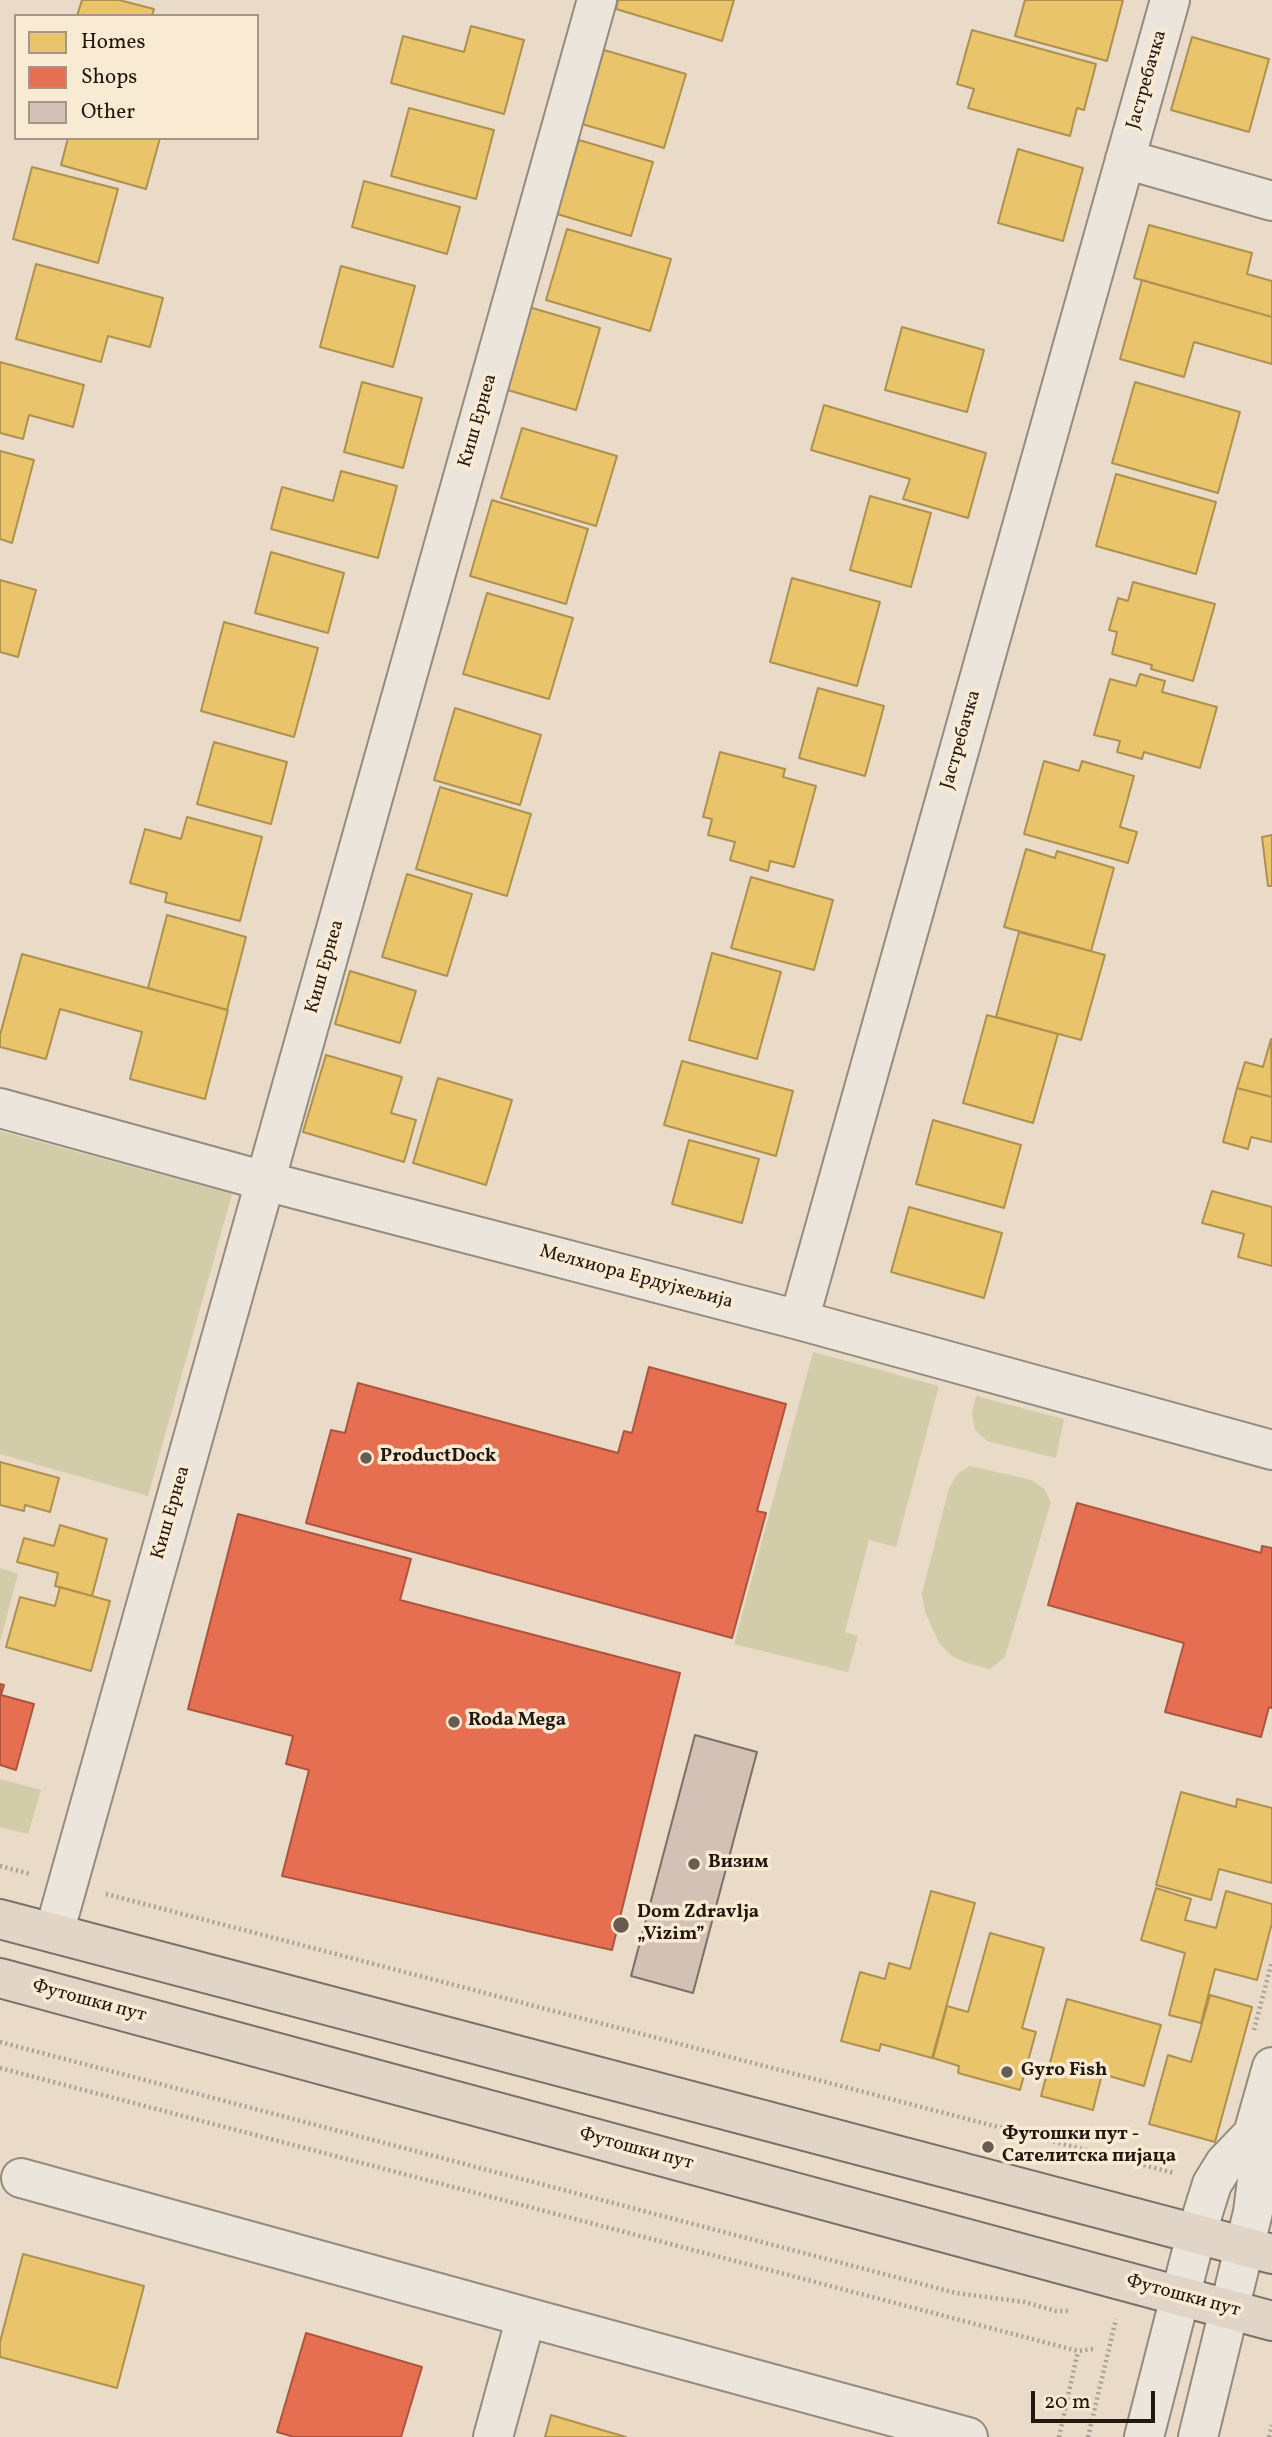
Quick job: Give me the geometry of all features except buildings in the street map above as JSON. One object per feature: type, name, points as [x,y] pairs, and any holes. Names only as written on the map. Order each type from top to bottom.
[{"type":"main road","points":[[0,1919],[1259,2251]]},
{"type":"main road","name":"Футошки пут","points":[[0,1978],[1176,2313],[1230,2310],[1272,2321]]},
{"type":"street","name":"Киш Ернеа","points":[[54,1933],[597,0]]},
{"type":"street","name":"Јастребачка","points":[[799,1320],[1170,0]]},
{"type":"street","points":[[1125,159],[1272,201]]},
{"type":"street","name":"Мелхиора Ердујхељија","points":[[0,1108],[265,1181],[799,1320],[1272,1450]]},
{"type":"street","points":[[1198,2437],[1230,2310],[1259,2251],[1256,2195],[1258,2172],[1253,2134],[1272,2067]]},
{"type":"street","points":[[1144,2437],[1196,2235],[1212,2184],[1225,2163],[1253,2134]]},
{"type":"street","points":[[20,2178],[526,2317],[887,2427],[968,2437]]},
{"type":"street","points":[[493,2437],[526,2317]]},
{"type":"path","points":[[0,1866],[1182,2176]]},
{"type":"path","points":[[0,2042],[956,2294],[1024,2302],[1056,2312],[1079,2311]]},
{"type":"path","points":[[0,2068],[1078,2351],[1093,2349]]},
{"type":"path","points":[[1110,2312],[1176,2313]]},
{"type":"path","points":[[1088,2437],[1117,2314]]},
{"type":"path","points":[[1059,2437],[1078,2351]]},
{"type":"path","points":[[1269,2437],[1272,2425]]},
{"type":"shaded area","points":[[0,1131],[232,1194],[148,1496],[0,1454]]},
{"type":"shaded area","points":[[813,1352],[939,1386],[896,1547],[869,1540],[845,1632],[858,1636],[848,1672],[734,1644]]},
{"type":"shaded area","points":[[976,1396],[1064,1419],[1056,1458],[987,1441],[975,1430],[972,1414]]},
{"type":"shaded area","points":[[970,1466],[1032,1480],[1044,1489],[1051,1502],[1005,1657],[990,1669],[952,1656],[939,1643],[925,1612],[922,1593],[949,1488],[957,1474]]},
{"type":"shaded area","points":[[0,1568],[18,1574],[0,1642]]},
{"type":"shaded area","points":[[0,1779],[41,1790],[28,1834],[0,1827]]},
{"type":"place","name":"ProductDock","points":[[366,1458]]},
{"type":"place","name":"Roda Mega","points":[[454,1722]]},
{"type":"place","name":"Визим","points":[[694,1864]]},
{"type":"place","name":"Dom Zdravlja „Vizim”","points":[[621,1925]]},
{"type":"place","name":"Gyro Fish","points":[[1007,2072]]},
{"type":"place","name":"Футошки пут - Сателитска пијаца","points":[[988,2147]]}]
